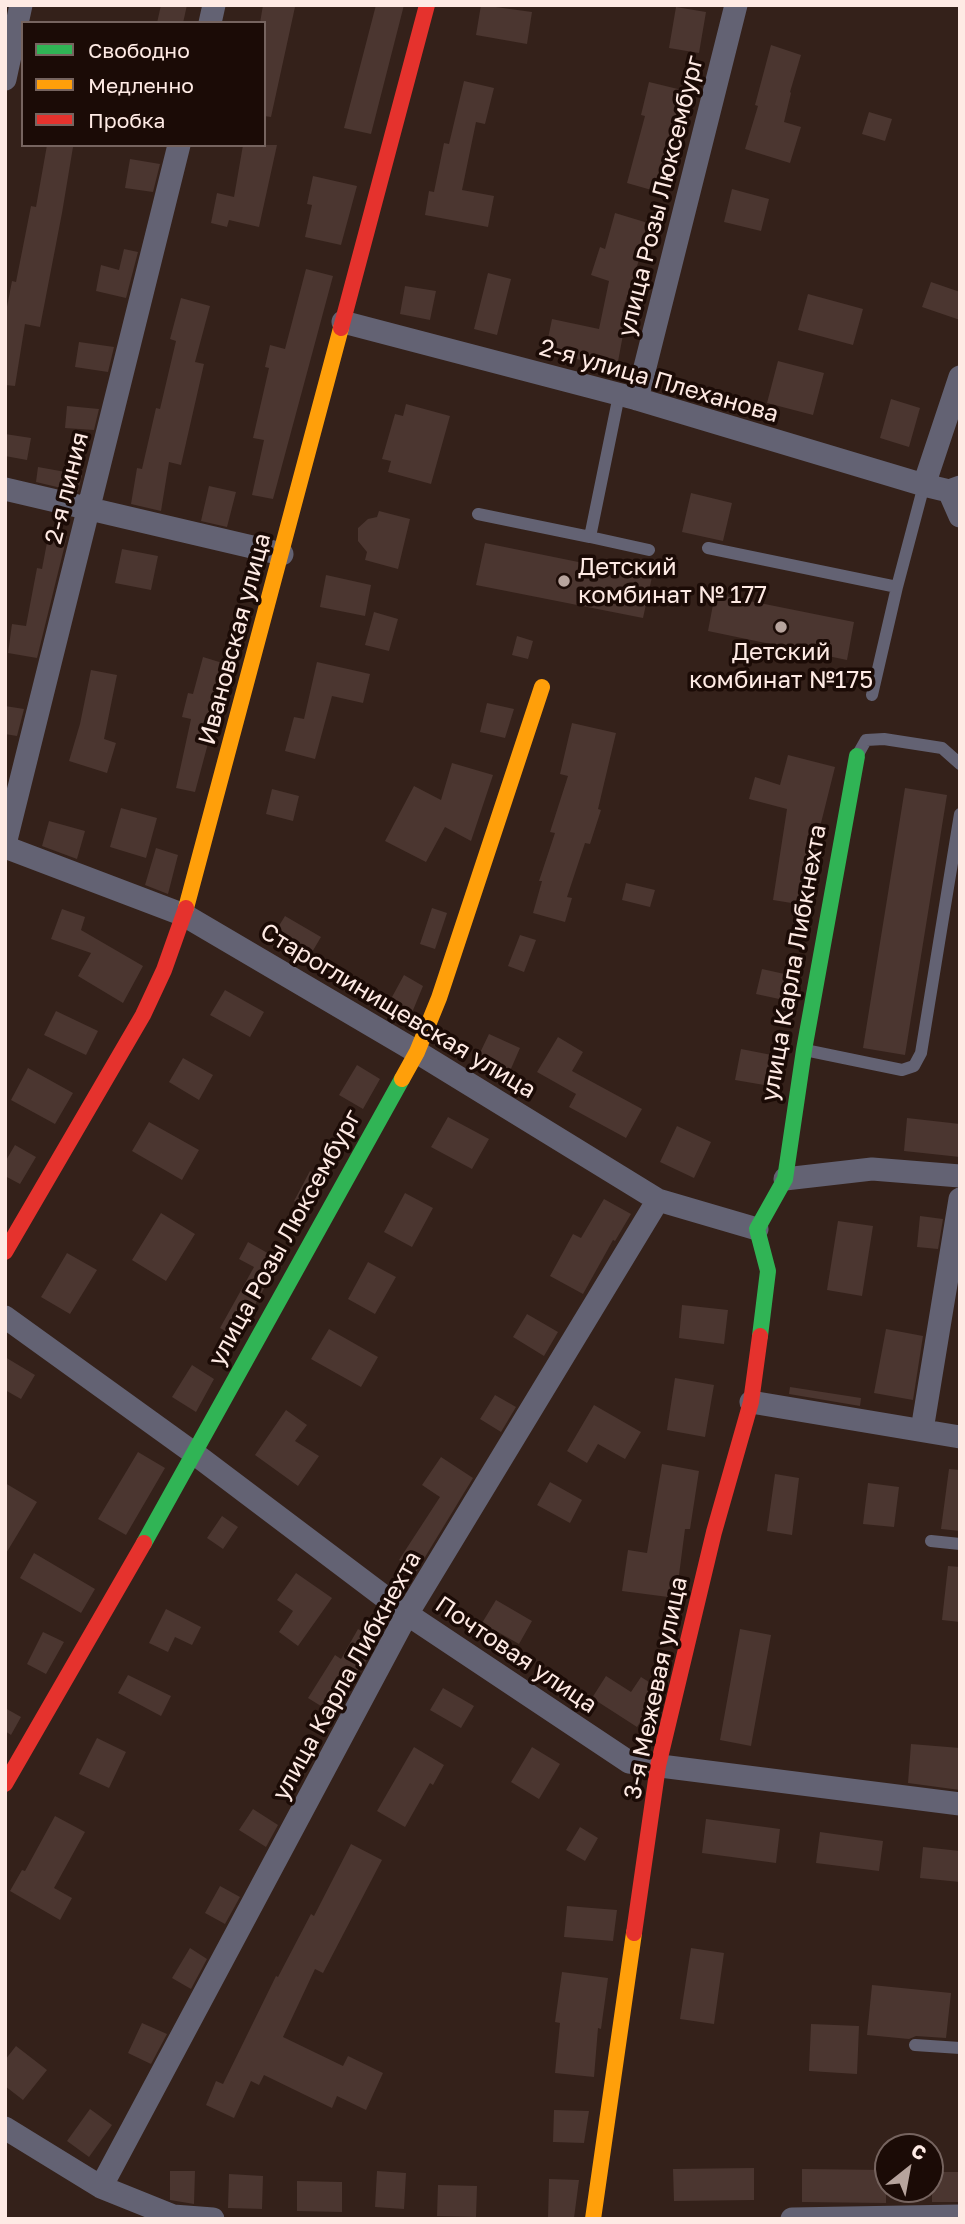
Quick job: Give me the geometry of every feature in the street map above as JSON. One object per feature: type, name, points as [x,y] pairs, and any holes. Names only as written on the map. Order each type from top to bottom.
[{"type":"street","points":[[5,79],[21,5]]},
{"type":"street","name":"Ивановская улица","points":[[5,1252],[143,1015],[164,970],[184,915],[428,5]]},
{"type":"street","name":"улица Розы Люксембург","points":[[628,397],[736,5]]},
{"type":"street","name":"2-я линия","points":[[5,845],[179,147]]},
{"type":"street","name":"2-я улица Плеханова","points":[[343,322],[628,397],[924,485],[955,489]]},
{"type":"street","points":[[924,485],[960,377]]},
{"type":"street","points":[[5,489],[282,554]]},
{"type":"street","points":[[955,489],[960,516]]},
{"type":"street","name":"улица Розы Люксембург","points":[[5,1784],[195,1454],[417,1052],[439,998],[542,687]]},
{"type":"street","name":"улица Карла Либкнехта","points":[[785,1179],[804,1050],[857,756]]},
{"type":"street","name":"Староглинищевская улица","points":[[5,845],[184,915],[417,1052],[658,1200],[757,1229]]},
{"type":"street","points":[[757,1229],[785,1179],[873,1169],[960,1176]]},
{"type":"street","points":[[922,1430],[960,1199]]},
{"type":"street","name":"улица Карла Либкнехта","points":[[101,2188],[407,1614],[658,1200]]},
{"type":"street","name":"3-я Межевая улица","points":[[593,2219],[658,1766],[714,1532],[751,1402],[768,1271],[757,1229]]},
{"type":"street","name":"Почтовая улица","points":[[5,1317],[195,1454],[407,1614],[629,1762],[960,1804]]},
{"type":"street","points":[[751,1402],[960,1437]]},
{"type":"street","points":[[5,2129],[101,2188],[173,2216],[213,2219]]},
{"type":"street","points":[[792,2219],[960,2216]]},
{"type":"lane","points":[[590,537],[628,397]]},
{"type":"lane","points":[[872,695],[924,485]]},
{"type":"lane","points":[[478,514],[649,550]]},
{"type":"lane","points":[[708,548],[897,587]]},
{"type":"lane","points":[[857,756],[866,740],[884,739],[942,748],[960,764]]},
{"type":"lane","points":[[804,1050],[902,1070],[914,1066],[921,1053],[960,814]]},
{"type":"lane","points":[[931,1541],[960,1544]]},
{"type":"lane","points":[[915,2045],[960,2048]]},
{"type":"building","points":[[161,5],[187,5],[183,21],[157,21]]},
{"type":"building","points":[[263,5],[295,7],[271,117],[266,116],[266,21],[260,21]]},
{"type":"building","points":[[376,5],[404,5],[371,134],[344,128]]},
{"type":"building","points":[[481,5],[532,12],[527,44],[476,35]]},
{"type":"building","points":[[676,7],[706,12],[699,53],[669,48]]},
{"type":"building","points":[[771,45],[801,55],[784,122],[801,127],[790,163],[745,149],[758,106],[755,105]]},
{"type":"building","points":[[464,81],[494,88],[485,124],[476,122],[462,190],[494,196],[488,227],[425,215],[429,191],[434,192],[444,143],[449,144]]},
{"type":"building","points":[[649,82],[682,90],[668,150],[673,151],[662,193],[627,183],[645,116],[641,115]]},
{"type":"building","points":[[869,112],[892,119],[885,141],[862,134]]},
{"type":"building","points":[[277,145],[259,227],[229,220],[227,227],[211,223],[217,193],[234,197],[243,147]]},
{"type":"building","points":[[47,147],[73,147],[40,327],[25,324],[15,386],[5,385],[5,317],[12,281],[16,282],[31,206],[36,207]]},
{"type":"building","points":[[130,159],[160,164],[153,192],[125,188]]},
{"type":"building","points":[[313,176],[357,186],[341,245],[305,237],[312,205],[307,204]]},
{"type":"building","points":[[732,189],[769,199],[761,231],[724,222]]},
{"type":"building","points":[[615,213],[648,223],[622,312],[627,313],[617,367],[545,353],[552,319],[599,329],[609,281],[591,275],[600,247],[605,249]]},
{"type":"building","points":[[124,249],[138,252],[126,298],[96,291],[101,265],[119,270]]},
{"type":"building","points":[[306,269],[333,276],[273,499],[252,495],[264,440],[253,438],[269,368],[265,367],[270,345],[285,349]]},
{"type":"building","points":[[488,273],[511,279],[497,335],[474,329]]},
{"type":"building","points":[[931,282],[960,292],[960,320],[922,307]]},
{"type":"building","points":[[405,286],[436,291],[430,320],[400,314]]},
{"type":"building","points":[[808,294],[863,309],[853,345],[798,330]]},
{"type":"building","points":[[181,298],[210,306],[195,362],[204,364],[181,465],[169,462],[161,511],[131,504],[137,468],[142,469],[156,408],[160,409],[176,341],[170,339]]},
{"type":"building","points":[[79,342],[114,347],[108,372],[75,367]]},
{"type":"building","points":[[778,361],[824,373],[813,415],[767,403]]},
{"type":"building","points":[[891,399],[920,408],[909,447],[880,438]]},
{"type":"building","points":[[406,404],[450,416],[431,484],[388,472],[391,461],[382,459],[395,414],[403,416]]},
{"type":"building","points":[[67,406],[99,409],[94,430],[65,428]]},
{"type":"building","points":[[5,434],[31,438],[27,460],[5,456]]},
{"type":"building","points":[[38,467],[82,475],[78,492],[36,482]]},
{"type":"building","points":[[209,486],[236,492],[227,527],[201,521]]},
{"type":"building","points":[[691,493],[732,503],[723,541],[682,532]]},
{"type":"building","points":[[379,511],[410,519],[398,569],[365,560],[367,552],[358,541],[358,528],[368,519],[377,517]]},
{"type":"building","points":[[49,532],[67,536],[37,658],[8,653],[12,624],[26,626],[37,568],[42,569]]},
{"type":"building","name":"Детский комбинат № 177","points":[[485,543],[652,577],[643,618],[476,585]]},
{"type":"building","points":[[122,549],[158,556],[151,590],[115,583]]},
{"type":"building","points":[[326,575],[371,585],[365,616],[320,607]]},
{"type":"building","name":"Детский комбинат №175","points":[[715,594],[854,622],[847,660],[708,631]]},
{"type":"building","points":[[374,612],[398,619],[389,651],[365,645]]},
{"type":"building","points":[[517,636],[533,641],[528,659],[512,655]]},
{"type":"building","points":[[203,657],[229,665],[195,792],[176,788],[191,719],[182,717],[188,693],[193,694]]},
{"type":"building","points":[[317,662],[370,674],[363,703],[332,696],[315,759],[285,751],[294,717],[304,719]]},
{"type":"building","points":[[91,670],[117,675],[104,739],[116,743],[107,773],[69,761]]},
{"type":"building","points":[[487,703],[514,709],[505,738],[480,732]]},
{"type":"building","points":[[5,706],[24,709],[17,736],[5,734]]},
{"type":"building","points":[[572,723],[616,733],[598,809],[601,810],[590,844],[585,843],[567,897],[572,898],[565,922],[533,913],[542,881],[539,881],[555,833],[550,832],[568,776],[560,774]]},
{"type":"building","points":[[788,755],[835,767],[819,831],[824,831],[810,906],[773,900],[787,809],[749,799],[755,777],[780,785]]},
{"type":"building","points":[[452,763],[493,775],[471,841],[445,827],[426,862],[385,841],[414,786],[441,800]]},
{"type":"building","points":[[905,788],[947,795],[905,1055],[863,1048]]},
{"type":"building","points":[[272,789],[299,796],[293,821],[266,814]]},
{"type":"building","points":[[121,808],[157,818],[146,858],[110,847]]},
{"type":"building","points":[[49,821],[85,831],[77,859],[42,846]]},
{"type":"building","points":[[156,848],[178,855],[168,894],[145,885]]},
{"type":"building","points":[[626,883],[655,890],[650,907],[622,900]]},
{"type":"building","points":[[432,908],[447,913],[435,949],[420,944]]},
{"type":"building","points":[[62,909],[85,917],[81,930],[143,966],[123,1003],[78,976],[91,953],[51,939]]},
{"type":"building","points":[[285,916],[321,937],[305,964],[269,942]]},
{"type":"building","points":[[520,935],[536,940],[524,972],[508,966]]},
{"type":"building","points":[[762,969],[798,977],[793,1002],[756,994]]},
{"type":"building","points":[[404,975],[423,986],[409,1020],[386,1008]]},
{"type":"building","points":[[225,990],[264,1012],[250,1037],[210,1015]]},
{"type":"building","points":[[56,1011],[98,1031],[86,1055],[44,1035]]},
{"type":"building","points":[[489,1034],[520,1048],[510,1071],[478,1057]]},
{"type":"building","points":[[558,1037],[583,1052],[572,1071],[642,1109],[626,1138],[569,1107],[576,1094],[537,1072]]},
{"type":"building","points":[[741,1049],[782,1057],[776,1087],[735,1080]]},
{"type":"building","points":[[183,1058],[213,1075],[199,1100],[169,1082]]},
{"type":"building","points":[[357,1065],[380,1079],[363,1109],[339,1095]]},
{"type":"building","points":[[28,1068],[73,1093],[55,1124],[11,1100]]},
{"type":"building","points":[[448,1117],[489,1139],[472,1169],[431,1147]]},
{"type":"building","points":[[907,1118],[960,1124],[960,1157],[904,1151]]},
{"type":"building","points":[[149,1122],[199,1150],[182,1180],[132,1151]]},
{"type":"building","points":[[677,1126],[711,1142],[694,1178],[660,1162]]},
{"type":"building","points":[[15,1145],[36,1157],[20,1184],[5,1176],[5,1162]]},
{"type":"building","points":[[310,1171],[325,1179],[308,1209],[294,1201]]},
{"type":"building","points":[[405,1193],[433,1208],[412,1247],[384,1232]]},
{"type":"building","points":[[604,1199],[631,1214],[583,1294],[550,1276],[573,1234],[581,1238]]},
{"type":"building","points":[[161,1213],[195,1234],[166,1281],[132,1260]]},
{"type":"building","points":[[920,1216],[943,1219],[938,1249],[917,1247]]},
{"type":"building","points":[[838,1221],[873,1226],[862,1296],[827,1290]]},
{"type":"building","points":[[248,1242],[280,1260],[237,1337],[220,1328],[254,1267],[239,1259]]},
{"type":"building","points":[[67,1253],[97,1270],[70,1314],[41,1297]]},
{"type":"building","points":[[368,1262],[396,1277],[375,1314],[348,1299]]},
{"type":"building","points":[[682,1305],[728,1310],[724,1344],[679,1338]]},
{"type":"building","points":[[527,1314],[558,1332],[544,1356],[513,1337]]},
{"type":"building","points":[[329,1329],[378,1357],[361,1387],[311,1359]]},
{"type":"building","points":[[886,1329],[923,1336],[913,1400],[874,1393]]},
{"type":"building","points":[[5,1357],[35,1375],[21,1399],[5,1390]]},
{"type":"building","points":[[192,1365],[214,1379],[196,1412],[172,1397]]},
{"type":"building","points":[[675,1378],[714,1385],[705,1437],[667,1430]]},
{"type":"building","points":[[790,1387],[861,1398],[860,1406],[789,1394]]},
{"type":"building","points":[[495,1395],[516,1407],[501,1432],[480,1419]]},
{"type":"building","points":[[594,1405],[641,1432],[625,1459],[598,1444],[587,1463],[567,1451]]},
{"type":"building","points":[[286,1410],[307,1425],[295,1441],[319,1456],[298,1486],[255,1455]]},
{"type":"building","points":[[138,1452],[165,1468],[126,1535],[98,1519]]},
{"type":"building","points":[[441,1457],[473,1478],[416,1572],[399,1560],[440,1497],[422,1485]]},
{"type":"building","points":[[662,1464],[699,1471],[690,1529],[685,1529],[676,1598],[622,1591],[628,1550],[647,1553]]},
{"type":"building","points":[[949,1469],[960,1470],[960,1531],[941,1529]]},
{"type":"building","points":[[775,1474],[799,1478],[792,1535],[767,1531]]},
{"type":"building","points":[[550,1482],[582,1500],[570,1523],[537,1505]]},
{"type":"building","points":[[5,1483],[37,1502],[5,1555]]},
{"type":"building","points":[[868,1483],[899,1487],[894,1527],[863,1524]]},
{"type":"building","points":[[222,1516],[238,1527],[223,1549],[207,1538]]},
{"type":"building","points":[[34,1553],[95,1589],[81,1613],[20,1578]]},
{"type":"building","points":[[948,1566],[960,1567],[960,1622],[942,1620]]},
{"type":"building","points":[[296,1573],[332,1598],[298,1646],[279,1632],[293,1611],[277,1600]]},
{"type":"building","points":[[496,1600],[532,1621],[519,1644],[482,1623]]},
{"type":"building","points":[[166,1609],[201,1627],[192,1645],[175,1637],[168,1652],[149,1643]]},
{"type":"building","points":[[358,1629],[377,1640],[363,1666],[361,1665],[342,1694],[347,1697],[337,1716],[308,1698],[335,1655],[341,1659]]},
{"type":"building","points":[[740,1629],[771,1635],[751,1746],[720,1740]]},
{"type":"building","points":[[43,1632],[64,1642],[46,1674],[27,1664]]},
{"type":"building","points":[[128,1675],[171,1696],[161,1716],[118,1693]]},
{"type":"building","points":[[606,1676],[631,1692],[641,1677],[657,1687],[654,1700],[637,1727],[592,1698]]},
{"type":"building","points":[[443,1688],[474,1706],[461,1728],[430,1710]]},
{"type":"building","points":[[5,1708],[21,1717],[11,1735],[5,1731]]},
{"type":"building","points":[[97,1738],[126,1752],[109,1788],[79,1774]]},
{"type":"building","points":[[911,1744],[960,1748],[960,1790],[908,1783]]},
{"type":"building","points":[[414,1747],[444,1765],[433,1785],[430,1783],[405,1827],[377,1811]]},
{"type":"building","points":[[532,1747],[560,1764],[539,1799],[511,1782]]},
{"type":"building","points":[[253,1809],[278,1825],[266,1847],[239,1830]]},
{"type":"building","points":[[55,1816],[85,1832],[54,1888],[72,1898],[60,1920],[10,1891],[22,1870],[25,1871]]},
{"type":"building","points":[[706,1819],[780,1829],[776,1863],[702,1853]]},
{"type":"building","points":[[580,1827],[598,1838],[585,1861],[566,1850]]},
{"type":"building","points":[[820,1832],[883,1841],[879,1871],[816,1863]]},
{"type":"building","points":[[351,1844],[382,1860],[323,1973],[315,1969],[283,2037],[343,2066],[348,2056],[383,2073],[366,2110],[337,2096],[332,2108],[264,2075],[259,2085],[251,2081],[234,2118],[206,2105],[216,2081],[223,2084],[276,1976],[278,1977],[311,1914],[314,1916]]},
{"type":"building","points":[[923,1847],[960,1851],[960,1882],[920,1878]]},
{"type":"building","points":[[220,1886],[240,1897],[225,1924],[205,1913]]},
{"type":"building","points":[[567,1906],[617,1910],[613,1941],[564,1937]]},
{"type":"building","points":[[190,1948],[207,1959],[191,1989],[172,1978]]},
{"type":"building","points":[[691,1948],[724,1953],[714,2024],[680,2019]]},
{"type":"building","points":[[562,1972],[608,1978],[601,2029],[598,2028],[594,2077],[555,2073],[560,2023],[555,2022]]},
{"type":"building","points":[[872,1985],[951,1993],[946,2038],[916,2036],[909,2039],[867,2035]]},
{"type":"building","points":[[142,2023],[167,2034],[151,2064],[128,2053]]},
{"type":"building","points":[[811,2024],[859,2026],[857,2074],[809,2071]]},
{"type":"building","points":[[16,2046],[47,2070],[23,2100],[5,2086],[5,2060]]},
{"type":"building","points":[[90,2109],[112,2125],[89,2157],[67,2141]]},
{"type":"building","points":[[554,2110],[589,2111],[584,2143],[553,2142]]},
{"type":"building","points":[[754,2168],[754,2200],[674,2201],[673,2169]]},
{"type":"building","points":[[802,2169],[874,2170],[874,2203],[802,2202]]},
{"type":"building","points":[[170,2171],[195,2171],[194,2204],[170,2200]]},
{"type":"building","points":[[377,2171],[406,2173],[404,2209],[375,2207]]},
{"type":"building","points":[[944,2172],[960,2172],[960,2202],[944,2202]]},
{"type":"building","points":[[229,2174],[263,2176],[262,2209],[228,2208]]},
{"type":"building","points":[[549,2179],[579,2180],[574,2218],[548,2218]]},
{"type":"building","points":[[297,2181],[342,2182],[342,2212],[297,2211]]},
{"type":"building","points":[[438,2185],[477,2186],[476,2217],[437,2216]]},
{"type":"traffic: fast","points":[[760,1336],[768,1271],[757,1229],[785,1179],[804,1050],[857,756]]},
{"type":"traffic: fast","points":[[144,1543],[402,1079]]},
{"type":"traffic: slow","points":[[186,908],[341,328]]},
{"type":"traffic: slow","points":[[402,1079],[417,1052],[439,998],[542,687]]},
{"type":"traffic: slow","points":[[593,2219],[634,1933]]},
{"type":"traffic: jam","points":[[341,328],[427,5]]},
{"type":"traffic: jam","points":[[5,1252],[143,1015],[164,970],[186,908]]},
{"type":"traffic: jam","points":[[634,1933],[658,1766],[714,1532],[751,1402],[760,1336]]},
{"type":"traffic: jam","points":[[5,1784],[144,1543]]},
{"type":"place","name":"Детский комбинат № 177","points":[[564,581]]},
{"type":"place","name":"Детский комбинат №175","points":[[781,627]]}]
